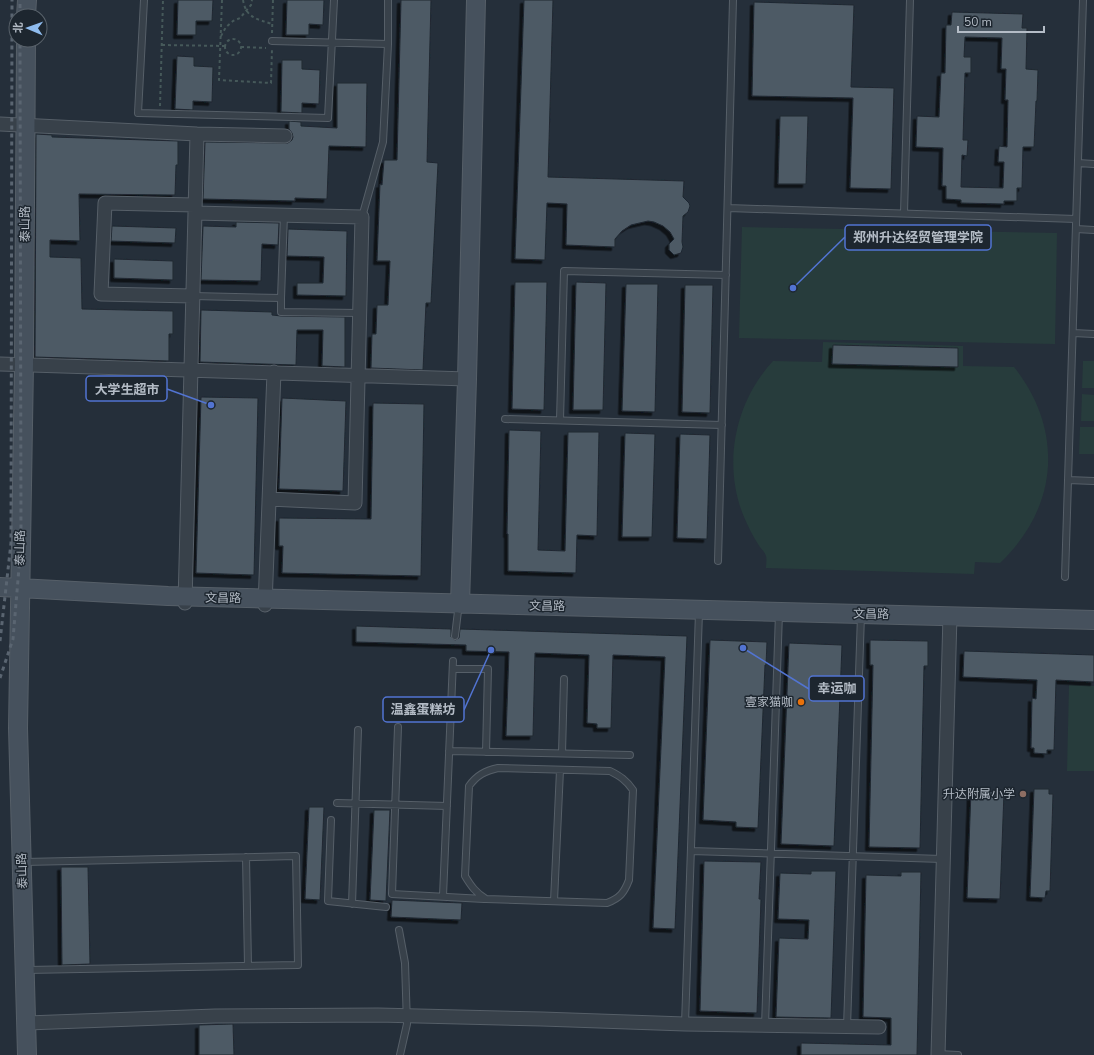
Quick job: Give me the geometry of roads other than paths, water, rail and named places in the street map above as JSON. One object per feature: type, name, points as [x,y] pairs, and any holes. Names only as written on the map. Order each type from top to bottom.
[{"type":"street","points":[[459,607],[467,379],[476,0]]},
{"type":"street","name":"泰山路","points":[[26,48],[24,365],[18,728],[28,1055]]},
{"type":"street","points":[[0,124],[197,134],[285,136]]},
{"type":"street","points":[[185,600],[197,134]]},
{"type":"street","points":[[193,296],[101,294],[105,203],[284,215],[362,217],[355,503],[270,499]]},
{"type":"street","points":[[0,364],[467,379]]},
{"type":"street","points":[[265,602],[274,372]]},
{"type":"street","name":"文昌路","points":[[0,587],[185,600],[459,607],[699,610],[1094,620]]},
{"type":"street","points":[[938,1055],[942,859],[950,616]]},
{"type":"street","points":[[26,1023],[215,1016],[407,1015],[542,1018],[685,1024],[879,1027]]},
{"type":"lane","points":[[144,0],[138,113],[328,118],[334,0]]},
{"type":"lane","points":[[362,217],[383,142],[388,44],[388,0]]},
{"type":"lane","points":[[718,562],[733,0]]},
{"type":"lane","points":[[904,213],[910,0]]},
{"type":"lane","points":[[1065,577],[1083,0]]},
{"type":"lane","points":[[272,41],[388,44]]},
{"type":"lane","points":[[1078,164],[1094,164]]},
{"type":"lane","points":[[728,208],[1076,219]]},
{"type":"lane","points":[[284,215],[281,312],[360,313]]},
{"type":"lane","points":[[1076,229],[1094,230]]},
{"type":"lane","points":[[560,420],[564,271],[726,275]]},
{"type":"lane","points":[[193,296],[282,298]]},
{"type":"lane","points":[[1073,333],[1094,334]]},
{"type":"lane","points":[[505,419],[722,425]]},
{"type":"lane","points":[[1068,480],[1094,481]]},
{"type":"lane","points":[[455,636],[459,607]]},
{"type":"lane","points":[[685,1024],[699,610]]},
{"type":"lane","points":[[766,1026],[779,612]]},
{"type":"lane","points":[[847,1027],[861,614]]},
{"type":"lane","points":[[443,896],[453,661]]},
{"type":"lane","points":[[453,669],[488,669],[486,752]]},
{"type":"lane","points":[[562,753],[564,679]]},
{"type":"lane","points":[[398,727],[392,894],[486,899],[607,903],[616,899],[624,891],[629,880],[633,790],[620,776],[610,771],[498,768],[484,772],[474,779],[469,786],[465,876],[478,894],[486,899]]},
{"type":"lane","points":[[352,904],[358,730]]},
{"type":"lane","points":[[449,751],[630,755]]},
{"type":"lane","points":[[554,901],[560,770]]},
{"type":"lane","points":[[337,803],[447,806]]},
{"type":"lane","points":[[331,820],[328,901],[386,907]]},
{"type":"lane","points":[[691,851],[942,859]]},
{"type":"lane","points":[[22,862],[296,856],[298,965],[25,970]]},
{"type":"lane","points":[[246,857],[248,966]]},
{"type":"lane","points":[[399,930],[405,963],[407,1015],[407,1024],[400,1055]]},
{"type":"lane","points":[[938,1055],[958,1055]]},
{"type":"railway","points":[[0,641],[11,543],[12,0]]},
{"type":"railway","points":[[20,0],[20,8]]},
{"type":"railway","points":[[0,678],[13,639],[21,544],[20,48]]},
{"type":"place","name":"郑州升达经贸管理学院","points":[[793,288]]},
{"type":"place","name":"大学生超市","points":[[211,405]]},
{"type":"place","name":"幸运咖","points":[[743,648]]},
{"type":"place","name":"温鑫蛋糕坊","points":[[491,650]]},
{"type":"place","name":"壹家猫咖","points":[[801,702]]},
{"type":"place","name":"升达附属小学","points":[[1023,794]]}]
